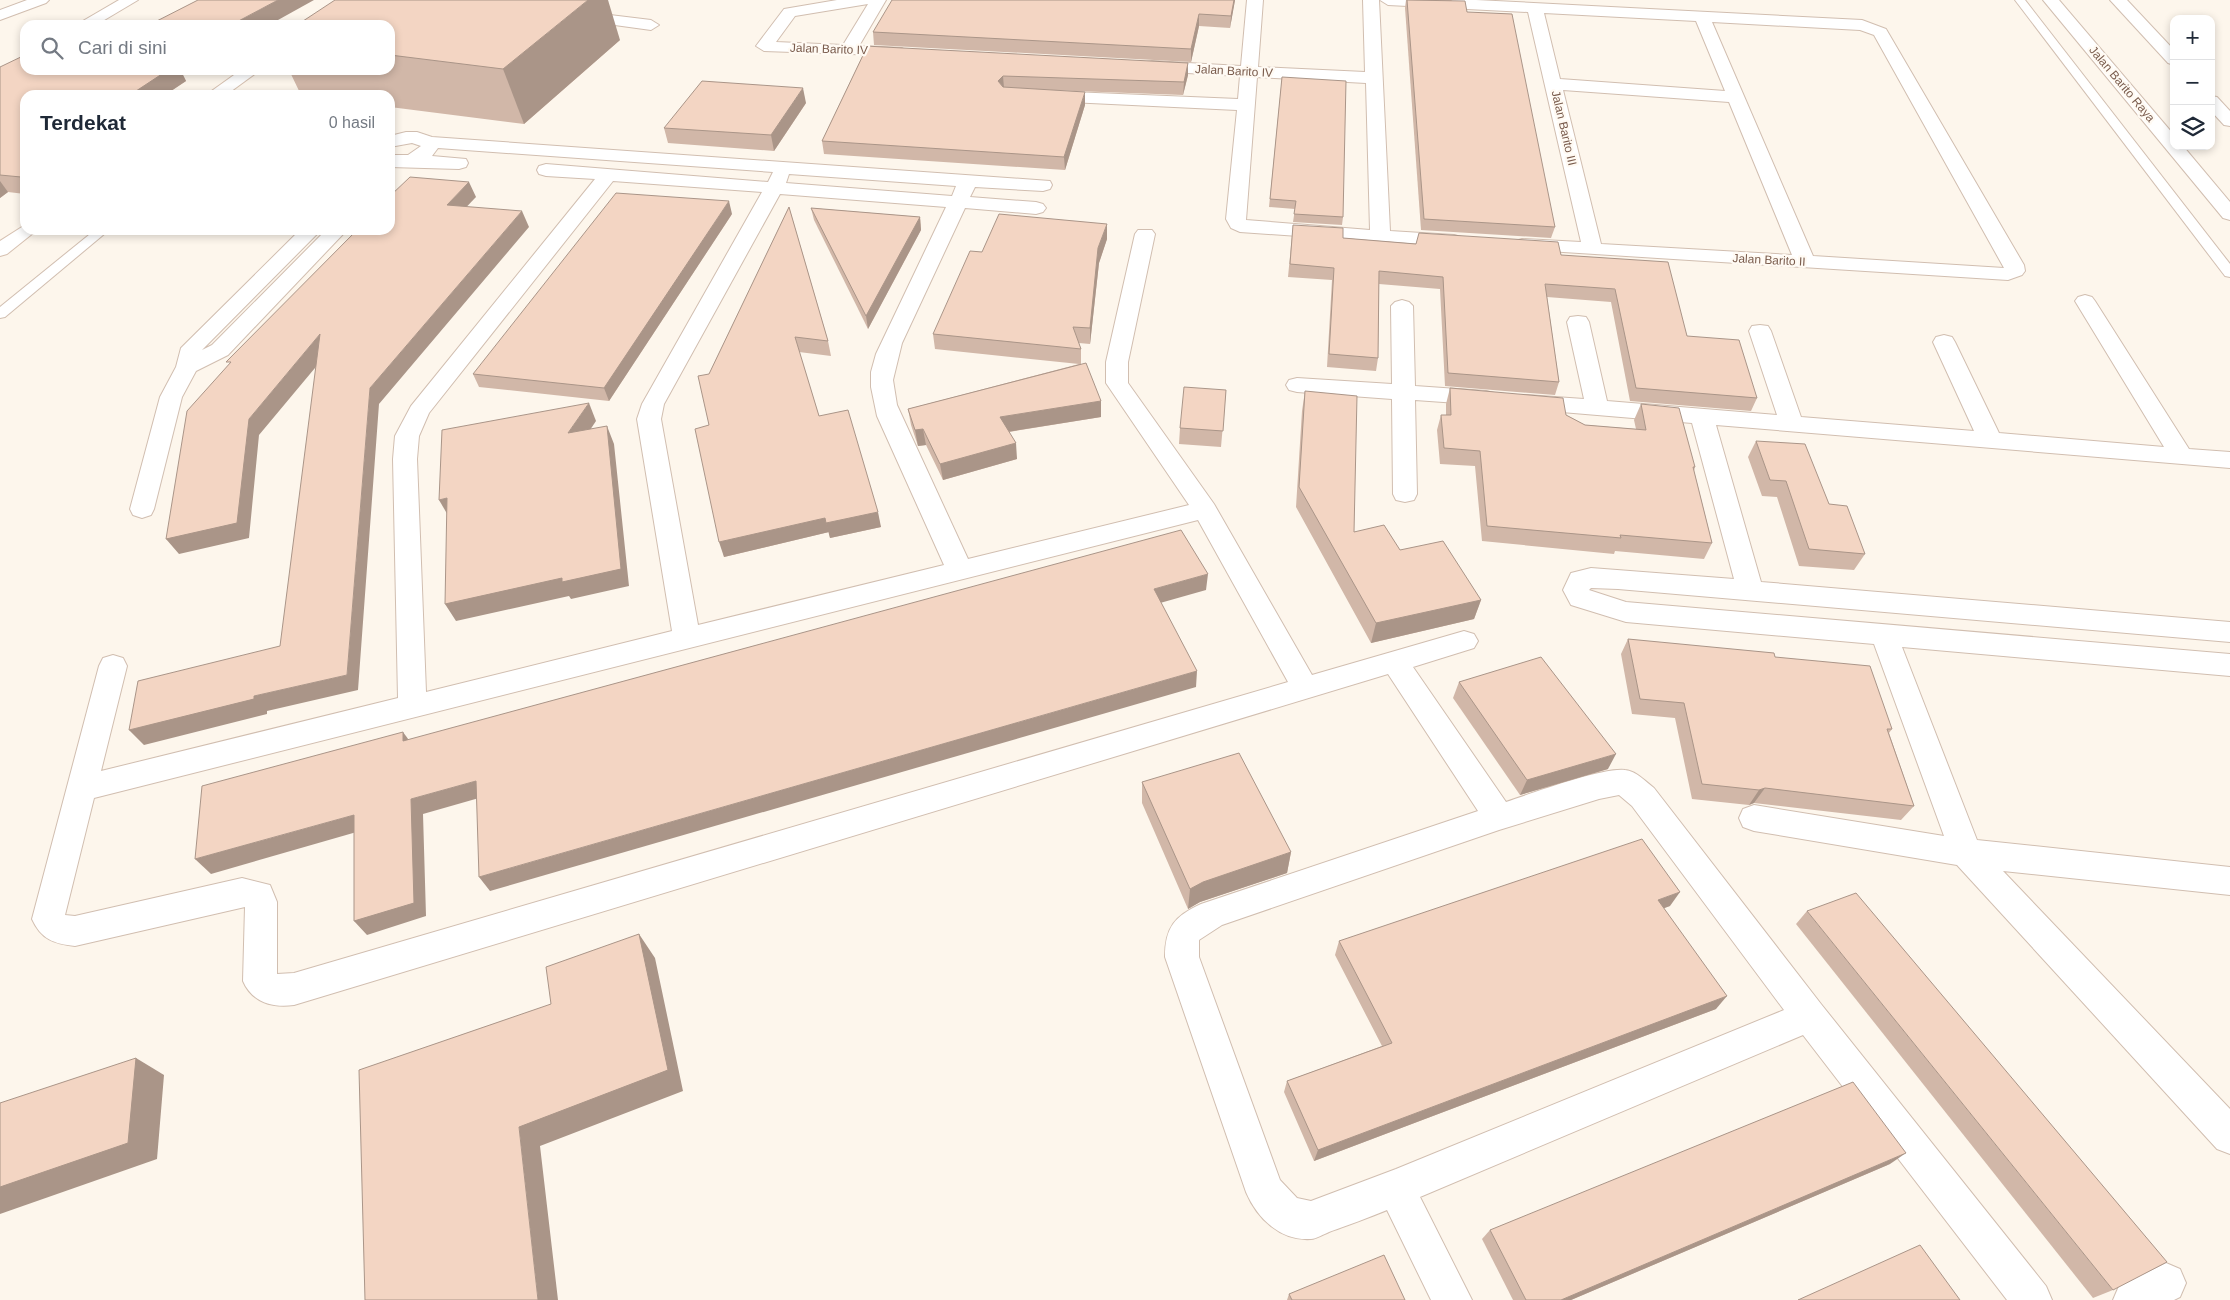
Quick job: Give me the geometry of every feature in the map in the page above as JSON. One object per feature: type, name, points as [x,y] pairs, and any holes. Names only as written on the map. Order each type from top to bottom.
[{"type":"street","points":[[0,15],[41,0]]},
{"type":"street","points":[[93,20],[130,0]]},
{"type":"street","name":"Jalan Barito IV","points":[[866,0],[790,12],[764,45],[769,47],[917,54]]},
{"type":"street","points":[[848,50],[878,0]]},
{"type":"street","points":[[1255,0],[1236,220],[1240,225],[1247,228],[1476,242]]},
{"type":"street","points":[[1372,0],[1380,236]]},
{"type":"street","points":[[1388,0],[1535,8],[1617,6],[1702,16],[1805,262]]},
{"type":"street","name":"Jalan Barito Raya","points":[[2052,0],[2230,214]]},
{"type":"street","points":[[2118,0],[2170,56]]},
{"type":"street","name":"Jalan Barito III","points":[[1535,8],[1592,249]]},
{"type":"street","points":[[566,15],[651,25]]},
{"type":"street","name":"Jalan Barito II","points":[[1505,244],[2008,274],[2015,271],[2014,265],[1880,32],[1862,25],[1702,16]]},
{"type":"street","name":"Jalan Barito IV","points":[[1132,65],[1374,78]]},
{"type":"street","points":[[222,90],[244,75]]},
{"type":"street","points":[[1553,84],[1736,97]]},
{"type":"street","points":[[1029,95],[1246,105]]},
{"type":"street","points":[[2215,104],[2230,121]]},
{"type":"street","points":[[395,140],[417,138],[428,142],[779,179],[957,202],[1036,208]]},
{"type":"street","points":[[402,161],[428,150],[428,142]]},
{"type":"street","points":[[402,161],[479,165]]},
{"type":"street","points":[[529,169],[608,175],[968,181],[1043,185]]},
{"type":"street","points":[[412,706],[405,459],[407,436],[419,411],[608,175]]},
{"type":"street","points":[[687,638],[649,419],[653,404],[779,179]]},
{"type":"street","points":[[960,571],[889,416],[881,393],[881,370],[891,343],[968,181]]},
{"type":"street","points":[[1145,234],[1116,362],[1118,383],[1205,510],[1305,688]]},
{"type":"street","points":[[0,250],[20,235]]},
{"type":"street","points":[[142,509],[171,397],[187,367],[192,348],[306,235]]},
{"type":"street","points":[[187,367],[220,350],[332,235]]},
{"type":"street","points":[[2085,301],[2182,456]]},
{"type":"street","points":[[1402,306],[1405,494]]},
{"type":"street","points":[[1578,322],[1597,408]]},
{"type":"street","points":[[1760,331],[1792,424]]},
{"type":"street","points":[[1944,342],[1990,440]]},
{"type":"street","points":[[1297,385],[1402,391],[2230,460]]},
{"type":"street","points":[[1702,416],[1750,590]]},
{"type":"street","points":[[82,788],[1205,510]]},
{"type":"street","points":[[2226,637],[1750,590],[1591,578],[1580,580],[1576,590],[1580,598],[1626,612],[2230,665]]},
{"type":"street","points":[[1884,634],[1966,853],[2230,1136]]},
{"type":"street","points":[[114,666],[48,919],[53,927],[58,930],[75,931],[242,892],[255,893],[261,902],[260,981],[266,987],[292,990],[1464,641]]},
{"type":"street","points":[[1394,661],[1499,818]]},
{"type":"street","points":[[1809,1016],[1396,1188],[1311,1220],[1288,1216],[1275,1205],[1265,1192],[1182,957],[1181,941],[1190,926],[1212,914],[1499,818],[1599,786],[1624,782],[1643,797],[1809,1016],[2032,1300]]},
{"type":"street","points":[[1754,818],[1966,853],[2230,881]]},
{"type":"street","points":[[1396,1188],[1452,1300]]},
{"type":"lane","points":[[2020,0],[2230,273]]},
{"type":"lane","points":[[0,314],[97,235]]},
{"type":"building","points":[[198,0],[278,0],[240,20],[159,20]]},
{"type":"building","points":[[335,0],[588,0],[503,69],[395,56],[395,20],[305,20]]},
{"type":"building","points":[[892,0],[1234,0],[1231,16],[1199,14],[1191,49],[873,32]]},
{"type":"building","points":[[1407,0],[1465,1],[1467,12],[1512,14],[1555,227],[1424,219]]},
{"type":"building","points":[[865,46],[1188,63],[1184,82],[1003,76],[998,81],[1003,87],[1085,92],[1064,157],[822,141],[866,49],[863,48]]},
{"type":"building","points":[[20,57],[20,75],[160,75],[138,90],[20,90],[20,177],[0,175],[0,67]]},
{"type":"building","points":[[1282,77],[1346,81],[1343,217],[1294,214],[1296,201],[1270,199]]},
{"type":"building","points":[[702,81],[803,88],[771,135],[664,128]]},
{"type":"building","points":[[410,177],[469,182],[447,205],[522,211],[370,388],[347,675],[254,696],[254,699],[129,730],[138,681],[280,646],[320,334],[249,419],[237,523],[166,539],[187,411],[231,362],[226,362],[352,235],[395,235],[395,191]]},
{"type":"building","points":[[616,193],[729,201],[604,388],[473,374]]},
{"type":"building","points":[[789,207],[828,341],[795,337],[819,416],[848,410],[878,512],[826,523],[825,518],[719,542],[695,429],[709,425],[698,376],[709,374]]},
{"type":"building","points":[[811,208],[920,217],[866,316]]},
{"type":"building","points":[[999,214],[1107,224],[1098,248],[1090,328],[1073,327],[1081,349],[933,334],[970,251],[982,252]]},
{"type":"building","points":[[1293,225],[1343,228],[1343,238],[1416,244],[1419,233],[1558,242],[1561,255],[1668,262],[1687,336],[1739,340],[1757,398],[1636,388],[1615,289],[1545,284],[1559,382],[1448,373],[1443,277],[1379,271],[1378,358],[1329,354],[1334,268],[1290,264]]},
{"type":"building","points":[[1086,363],[1101,401],[1000,417],[1016,443],[940,464],[923,429],[915,430],[908,409]]},
{"type":"building","points":[[1184,387],[1226,390],[1223,431],[1180,428]]},
{"type":"building","points":[[1450,388],[1563,398],[1566,415],[1585,425],[1646,430],[1641,404],[1679,408],[1695,467],[1693,467],[1712,543],[1620,535],[1621,538],[1487,526],[1480,451],[1444,448],[1441,415],[1451,415]]},
{"type":"building","points":[[1305,391],[1357,396],[1354,532],[1384,525],[1400,550],[1443,541],[1481,600],[1376,623],[1299,487]]},
{"type":"building","points":[[589,403],[568,433],[607,426],[621,569],[562,582],[562,578],[445,604],[447,498],[439,500],[442,430]]},
{"type":"building","points":[[1756,441],[1805,444],[1829,504],[1847,506],[1865,554],[1809,549],[1786,481],[1770,480]]},
{"type":"building","points":[[1181,530],[1208,574],[1154,589],[1197,671],[479,877],[476,781],[411,799],[414,903],[354,921],[354,815],[195,859],[202,786],[403,732],[403,741]]},
{"type":"building","points":[[1628,639],[1774,653],[1775,657],[1870,666],[1892,729],[1887,729],[1914,806],[1765,788],[1759,790],[1702,784],[1684,703],[1640,699]]},
{"type":"building","points":[[1541,657],[1616,754],[1527,780],[1459,682]]},
{"type":"building","points":[[1239,753],[1291,852],[1203,882],[1190,889],[1142,782]]},
{"type":"building","points":[[1642,839],[1680,892],[1658,900],[1727,996],[1318,1150],[1287,1081],[1392,1043],[1339,941]]},
{"type":"building","points":[[1856,893],[2167,1262],[2113,1290],[1807,911]]},
{"type":"building","points":[[639,934],[668,1070],[519,1127],[538,1300],[365,1300],[359,1070],[551,1004],[546,967]]},
{"type":"building","points":[[136,1058],[128,1143],[0,1187],[0,1103]]},
{"type":"building","points":[[1853,1082],[1906,1153],[1561,1300],[1526,1300],[1490,1230]]},
{"type":"building","points":[[1920,1245],[1960,1300],[1798,1300]]},
{"type":"building","points":[[1384,1255],[1405,1300],[1292,1300],[1289,1294]]}]
